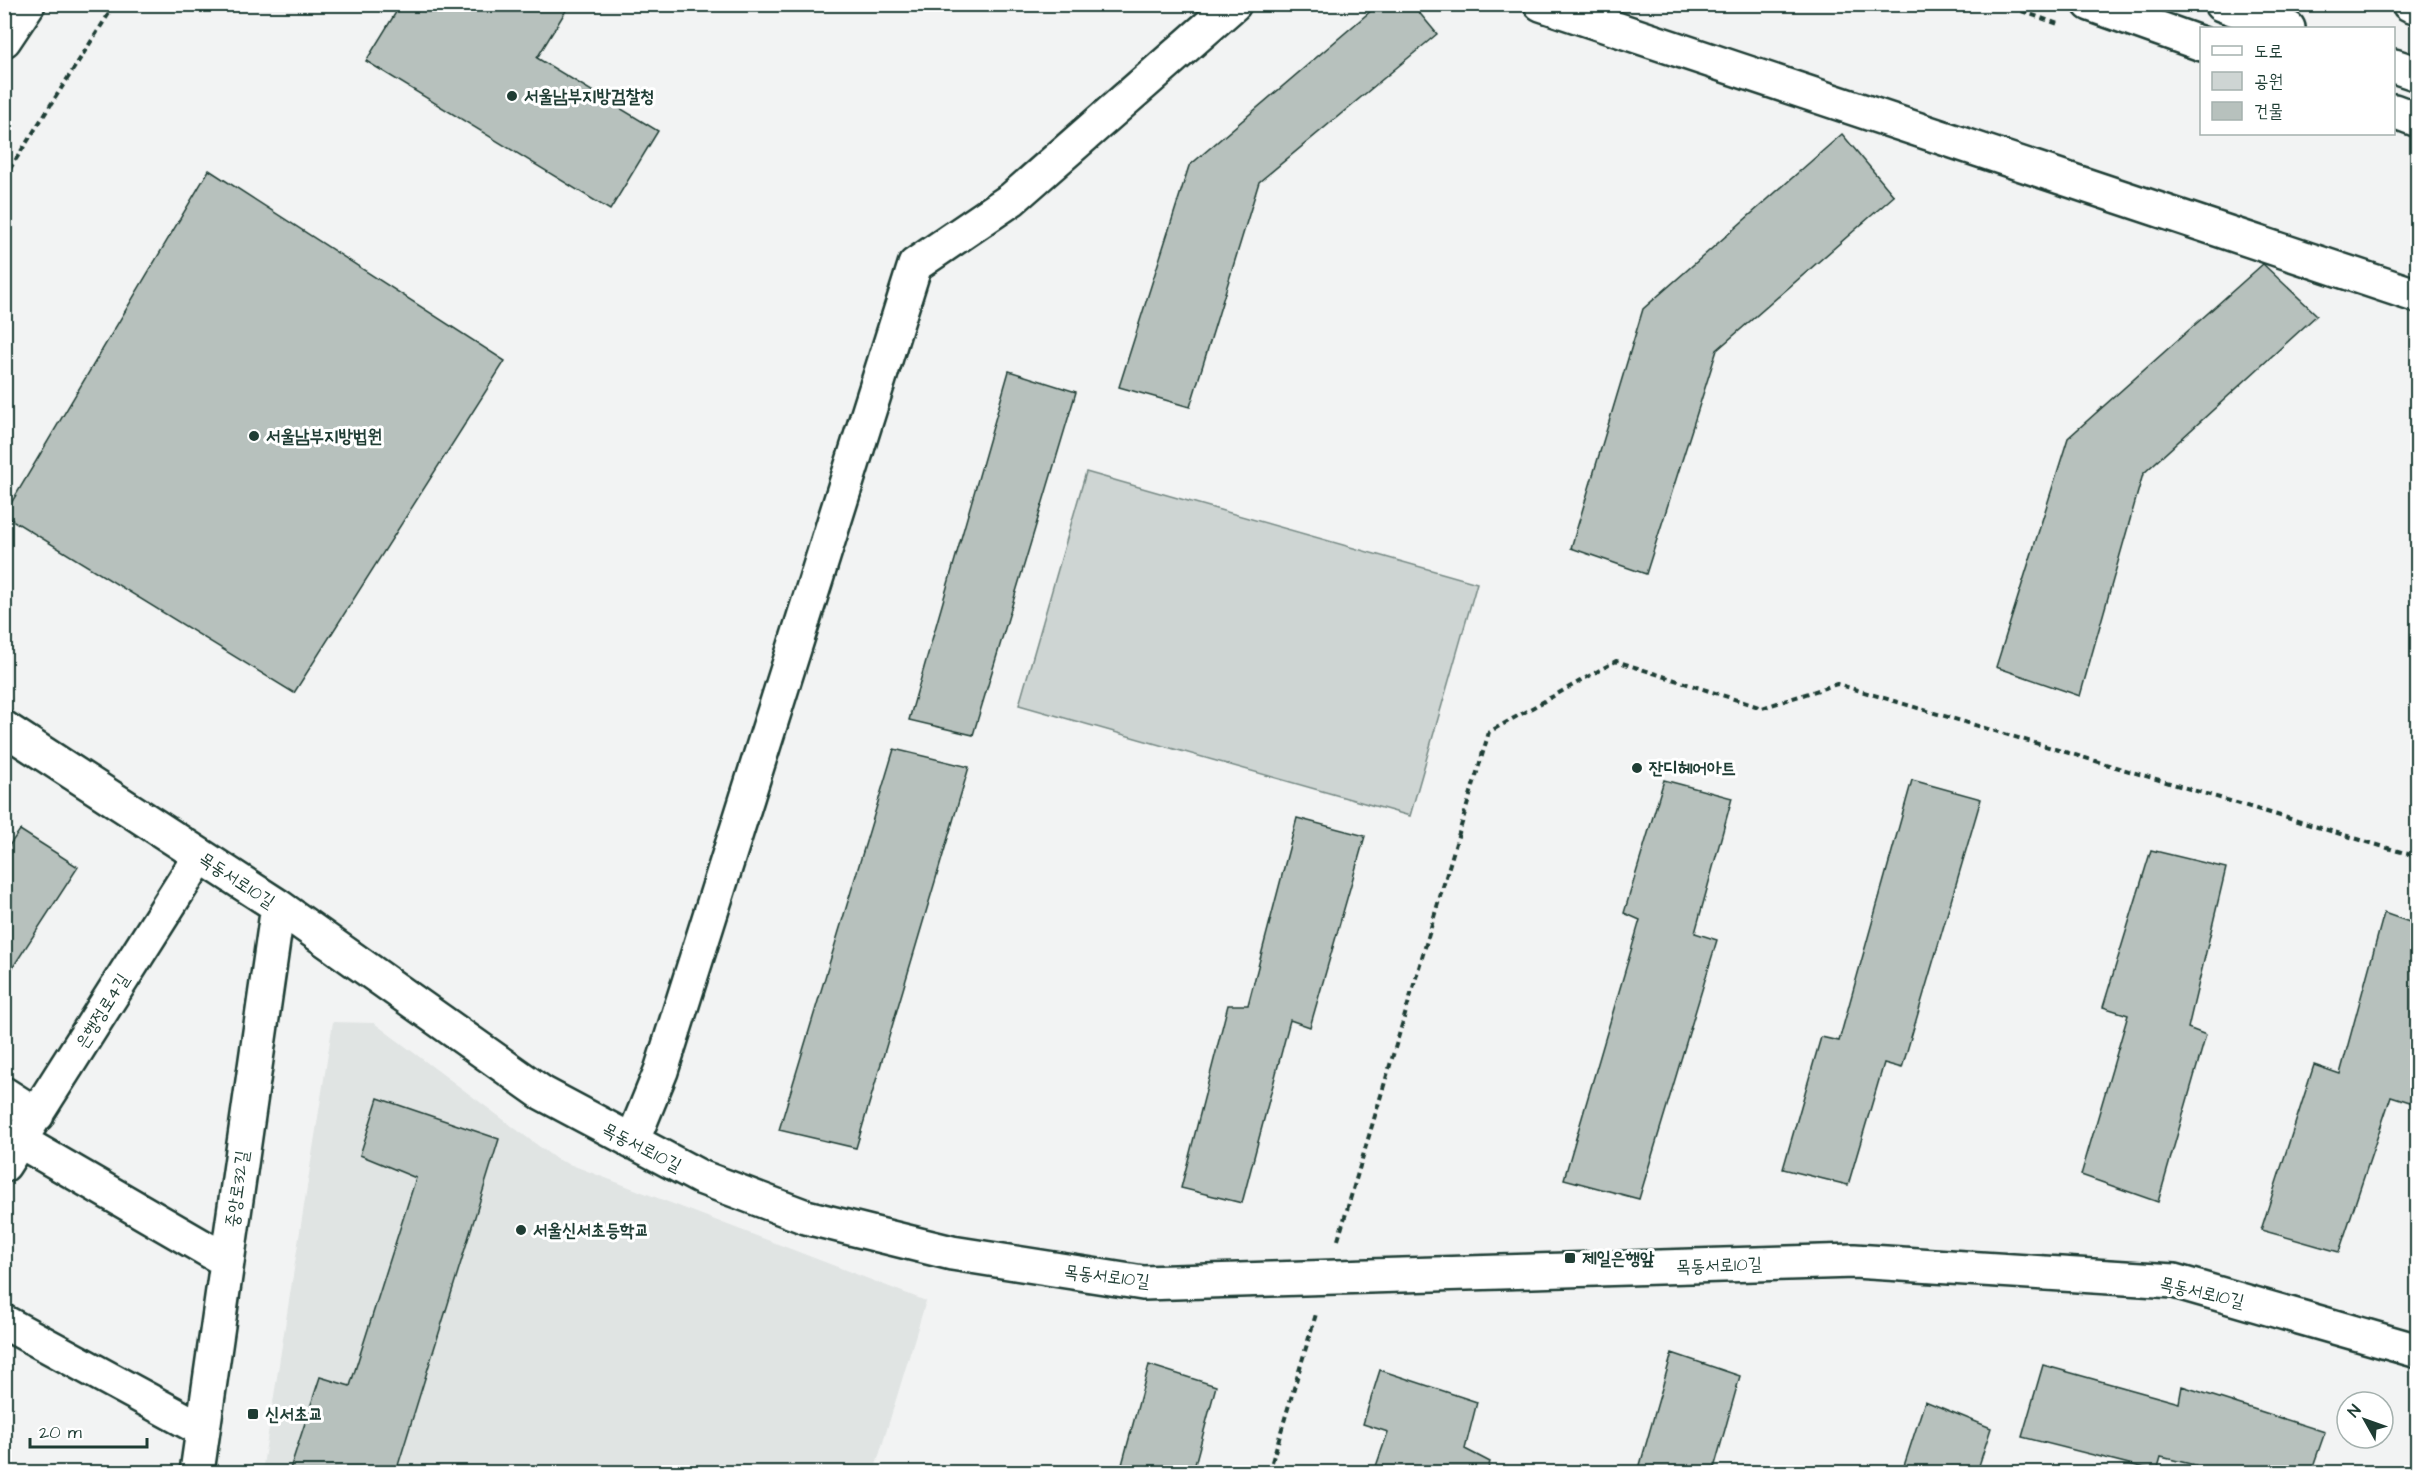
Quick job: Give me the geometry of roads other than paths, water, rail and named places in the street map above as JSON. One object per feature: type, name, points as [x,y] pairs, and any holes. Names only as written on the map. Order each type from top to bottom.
[{"type":"street","points":[[4,40],[28,4]]},
{"type":"street","points":[[632,1142],[661,1071],[915,265],[1012,199],[1234,4]]},
{"type":"street","points":[[1541,4],[2418,296]]},
{"type":"street","points":[[2090,4],[2200,43]]},
{"type":"street","points":[[2221,4],[2285,27]]},
{"type":"street","points":[[2409,4],[2418,8]]},
{"type":"street","points":[[2395,66],[2418,75]]},
{"type":"street","points":[[2395,111],[2418,120]]},
{"type":"street","name":"목동서로10길","points":[[4,728],[278,906],[542,1093],[700,1177],[806,1217],[952,1253],[1143,1283],[1854,1261],[2175,1281],[2418,1351]]},
{"type":"street","name":"은행정로4길","points":[[21,1140],[200,856]]},
{"type":"street","name":"중앙로32길","points":[[197,1473],[278,906]]},
{"type":"street","points":[[4,1094],[21,1140],[227,1261]]},
{"type":"street","points":[[4,1322],[203,1430]]},
{"type":"place","name":"서울남부지방검찰청","points":[[512,96]]},
{"type":"place","name":"서울남부지방법원","points":[[254,436]]},
{"type":"place","name":"잔디헤어아트","points":[[1637,768]]},
{"type":"place","name":"서울신서초등학교","points":[[521,1230]]},
{"type":"place","name":"제일은행앞","points":[[1570,1258]]},
{"type":"place","name":"신서초교","points":[[253,1414]]}]
